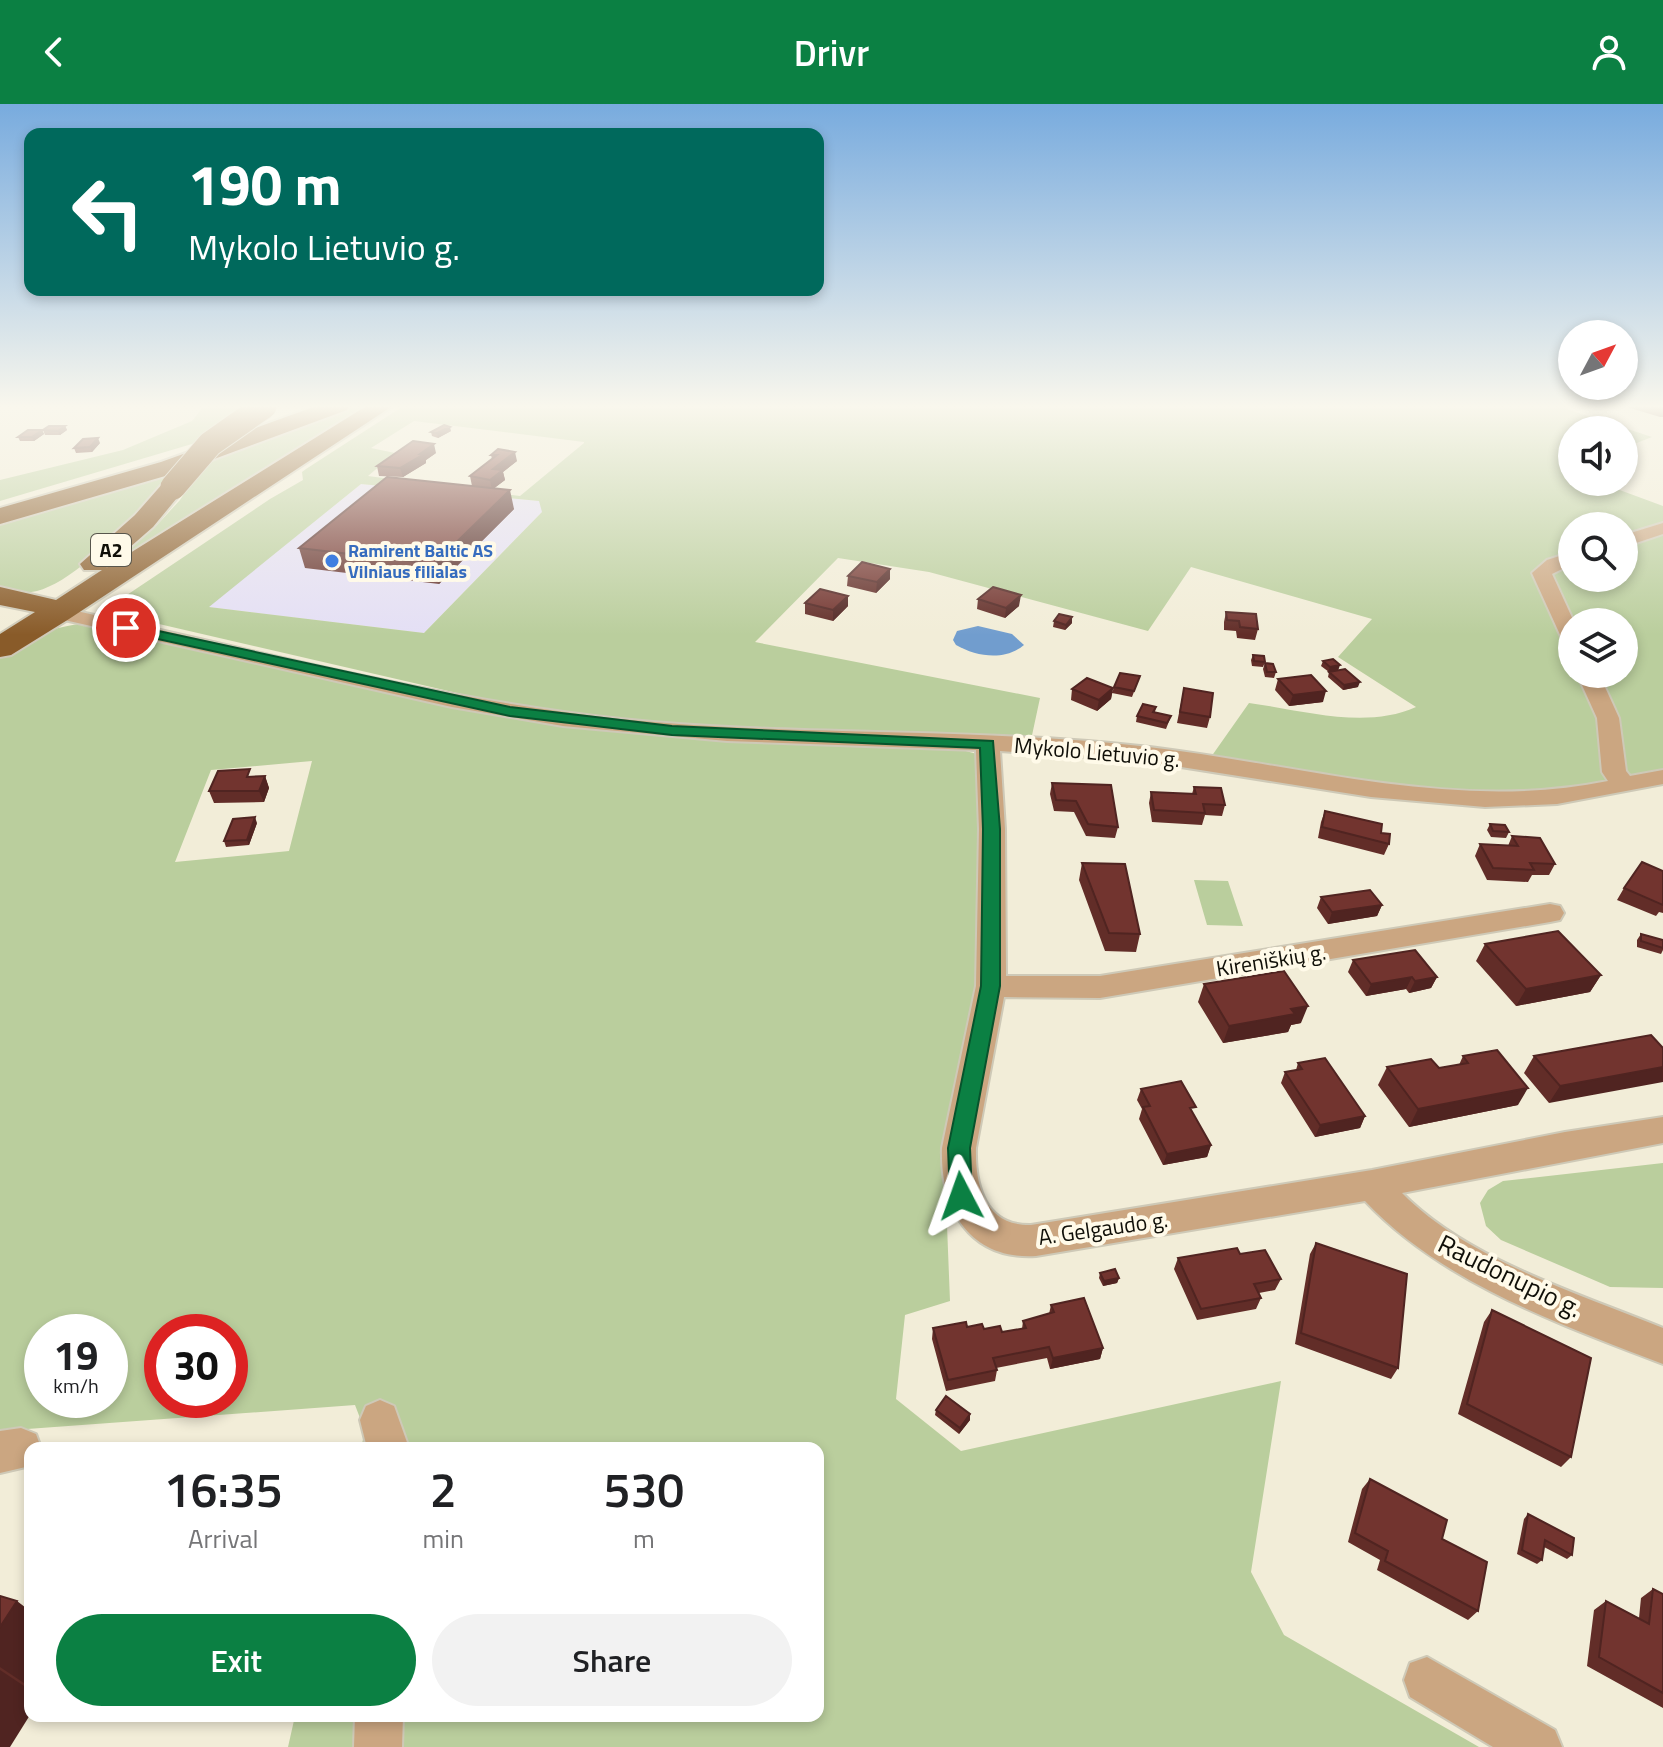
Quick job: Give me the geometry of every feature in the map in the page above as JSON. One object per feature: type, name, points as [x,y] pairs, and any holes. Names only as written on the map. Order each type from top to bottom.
[{"type":"highway","points":[[0,506],[83,482]]},
{"type":"highway","points":[[0,516],[119,482]]},
{"type":"highway","name":"A2","points":[[0,648],[19,612],[123,540],[178,482]]},
{"type":"highway","name":"A2","points":[[19,612],[248,482]]},
{"type":"street","points":[[1638,536],[1663,528]]},
{"type":"street","points":[[1558,563],[1542,573],[1558,608]]},
{"type":"street","name":"Mykolo Lietuvio g.","points":[[19,612],[510,711],[672,731],[1138,752],[1429,795],[1541,799],[1579,795],[1663,777]]},
{"type":"street","points":[[1594,688],[1608,718],[1614,772],[1624,784]]},
{"type":"street","name":"A. Gelgaudo g.","points":[[988,744],[992,829],[991,986],[957,1169],[961,1196],[972,1214],[995,1231],[1018,1240],[1056,1238],[1372,1185],[1565,1146],[1663,1130]]},
{"type":"street","name":"Kireniškių g.","points":[[991,986],[1100,987],[1550,913]]},
{"type":"street","name":"Raudonupio g.","points":[[1372,1185],[1388,1206],[1418,1231],[1475,1264],[1663,1346]]},
{"type":"street","points":[[1427,1680],[1538,1747]]},
{"type":"street","points":[[378,1747],[379,1722]]},
{"type":"shaded area","points":[[361,484],[539,501],[543,511],[424,633],[207,607]]},
{"type":"green space","points":[[0,482],[65,482],[0,501]]},
{"type":"green space","points":[[136,482],[163,482],[129,522],[92,558],[73,573],[37,591],[0,589],[0,522]]},
{"type":"green space","points":[[192,482],[246,482],[88,582],[157,525]]},
{"type":"green space","points":[[300,482],[411,482],[520,496],[537,482],[1558,482],[1558,496],[1636,496],[1663,506],[1663,772],[1541,793],[1460,792],[1284,771],[1211,757],[1249,703],[1355,718],[1396,714],[1416,707],[1338,657],[1372,619],[1191,567],[1148,631],[929,572],[838,558],[755,642],[1040,698],[1031,740],[667,725],[518,707],[103,611]],"holes":[[[361,484],[539,501],[542,512],[424,633],[209,607]]]},
{"type":"green space","points":[[84,623],[440,705],[524,720],[607,730],[962,750],[977,754],[983,763],[981,979],[944,1149],[950,1301],[905,1315],[896,1399],[961,1451],[1281,1381],[1251,1572],[1284,1635],[1479,1747],[288,1747],[294,1722],[824,1722],[824,1442],[362,1442],[365,1431],[355,1405],[248,1413],[248,1314],[144,1314],[144,1418],[178,1418],[0,1431],[0,657],[40,634]],"holes":[[[312,761],[289,851],[175,862],[211,770]]]},
{"type":"green space","points":[[1194,880],[1228,881],[1243,926],[1207,925]]},
{"type":"green space","points":[[1663,1163],[1663,1288],[1610,1287],[1501,1240],[1486,1226],[1480,1203],[1488,1190],[1503,1181]]},
{"type":"water","points":[[978,626],[1012,634],[1024,645],[1008,653],[991,656],[956,645],[953,640],[957,631]]},
{"type":"building","points":[[381,482],[431,482],[510,490],[434,564],[299,548]]},
{"type":"building","points":[[862,562],[890,569],[877,582],[848,576]]},
{"type":"building","points":[[993,587],[1021,595],[1006,608],[978,599]]},
{"type":"building","points":[[820,589],[848,596],[833,610],[805,603]]},
{"type":"building","points":[[1226,612],[1256,614],[1258,629],[1240,627],[1239,621],[1227,620]]},
{"type":"building","points":[[1059,614],[1072,617],[1066,625],[1054,621]]},
{"type":"building","points":[[1253,655],[1264,656],[1265,662],[1254,661]]},
{"type":"building","points":[[1333,659],[1340,665],[1330,667],[1323,661]]},
{"type":"building","points":[[1265,663],[1273,664],[1276,672],[1267,672]]},
{"type":"building","points":[[1345,669],[1360,682],[1344,685],[1329,672]]},
{"type":"building","points":[[1120,673],[1140,676],[1134,691],[1114,687]]},
{"type":"building","points":[[1311,675],[1326,691],[1293,695],[1278,679]]},
{"type":"building","points":[[1087,678],[1113,688],[1099,700],[1072,689]]},
{"type":"building","points":[[1184,688],[1213,693],[1210,717],[1180,712]]},
{"type":"building","points":[[1143,704],[1156,707],[1153,712],[1171,716],[1167,723],[1137,716]]},
{"type":"building","points":[[250,769],[247,777],[265,776],[259,791],[209,791],[218,771]]},
{"type":"building","points":[[1052,783],[1111,785],[1118,827],[1088,824],[1076,801],[1056,800]]},
{"type":"building","points":[[1194,787],[1221,788],[1225,805],[1203,804],[1205,813],[1154,810],[1151,792],[1196,794]]},
{"type":"building","points":[[1325,811],[1382,824],[1381,833],[1390,834],[1389,844],[1322,827]]},
{"type":"building","points":[[255,817],[247,840],[224,841],[233,819]]},
{"type":"building","points":[[1490,824],[1505,825],[1509,832],[1493,831]]},
{"type":"building","points":[[1512,836],[1540,838],[1555,864],[1530,863],[1534,870],[1493,868],[1480,844],[1518,846]]},
{"type":"building","points":[[1642,862],[1663,871],[1663,905],[1624,888]]},
{"type":"building","points":[[1082,863],[1125,864],[1140,934],[1109,933]]},
{"type":"building","points":[[1370,890],[1382,905],[1332,912],[1321,897]]},
{"type":"building","points":[[1558,931],[1601,975],[1526,989],[1485,944]]},
{"type":"building","points":[[1641,934],[1663,940],[1663,948],[1641,941]]},
{"type":"building","points":[[1415,950],[1437,977],[1415,981],[1412,977],[1371,984],[1353,960]]},
{"type":"building","points":[[1284,971],[1308,1006],[1291,1009],[1295,1014],[1229,1026],[1204,984]]},
{"type":"building","points":[[1651,1035],[1663,1048],[1663,1067],[1560,1086],[1534,1056]]},
{"type":"building","points":[[1497,1050],[1528,1088],[1418,1109],[1387,1067],[1431,1059],[1439,1068],[1468,1063],[1463,1056]]},
{"type":"building","points":[[1325,1058],[1365,1116],[1320,1125],[1285,1072],[1302,1069],[1298,1063]]},
{"type":"building","points":[[1181,1081],[1196,1107],[1190,1108],[1211,1145],[1167,1154],[1143,1107],[1150,1106],[1141,1089]]},
{"type":"building","points":[[1316,1243],[1407,1274],[1398,1368],[1301,1333]]},
{"type":"building","points":[[1237,1248],[1240,1254],[1265,1250],[1281,1279],[1254,1284],[1261,1298],[1201,1309],[1178,1258]]},
{"type":"building","points":[[1115,1269],[1119,1278],[1104,1281],[1100,1273]]},
{"type":"building","points":[[1084,1298],[1103,1348],[1053,1358],[1049,1347],[993,1358],[997,1370],[948,1380],[933,1328],[966,1322],[967,1327],[982,1324],[984,1329],[1000,1326],[1002,1332],[1026,1328],[1023,1321],[1054,1312],[1051,1305]]},
{"type":"building","points":[[1492,1310],[1591,1358],[1571,1457],[1467,1404]]},
{"type":"building","points":[[946,1396],[970,1414],[960,1428],[936,1410]]},
{"type":"building","points":[[1370,1479],[1447,1520],[1442,1539],[1487,1562],[1478,1611],[1385,1561],[1388,1551],[1355,1533]]},
{"type":"building","points":[[1528,1514],[1574,1538],[1572,1555],[1545,1540],[1542,1560],[1522,1550]]},
{"type":"building","points":[[1653,1589],[1663,1594],[1663,1693],[1599,1657],[1606,1601],[1649,1624]]},
{"type":"building","points":[[0,1596],[17,1601],[0,1627]]},
{"type":"place","name":"Ramirent Baltic AS Vilniaus filialas","points":[[332,561]]},
{"type":"route","points":[[126,628],[510,711],[672,731],[988,744],[992,829],[991,986],[959,1148],[957,1169],[961,1196]]}]
